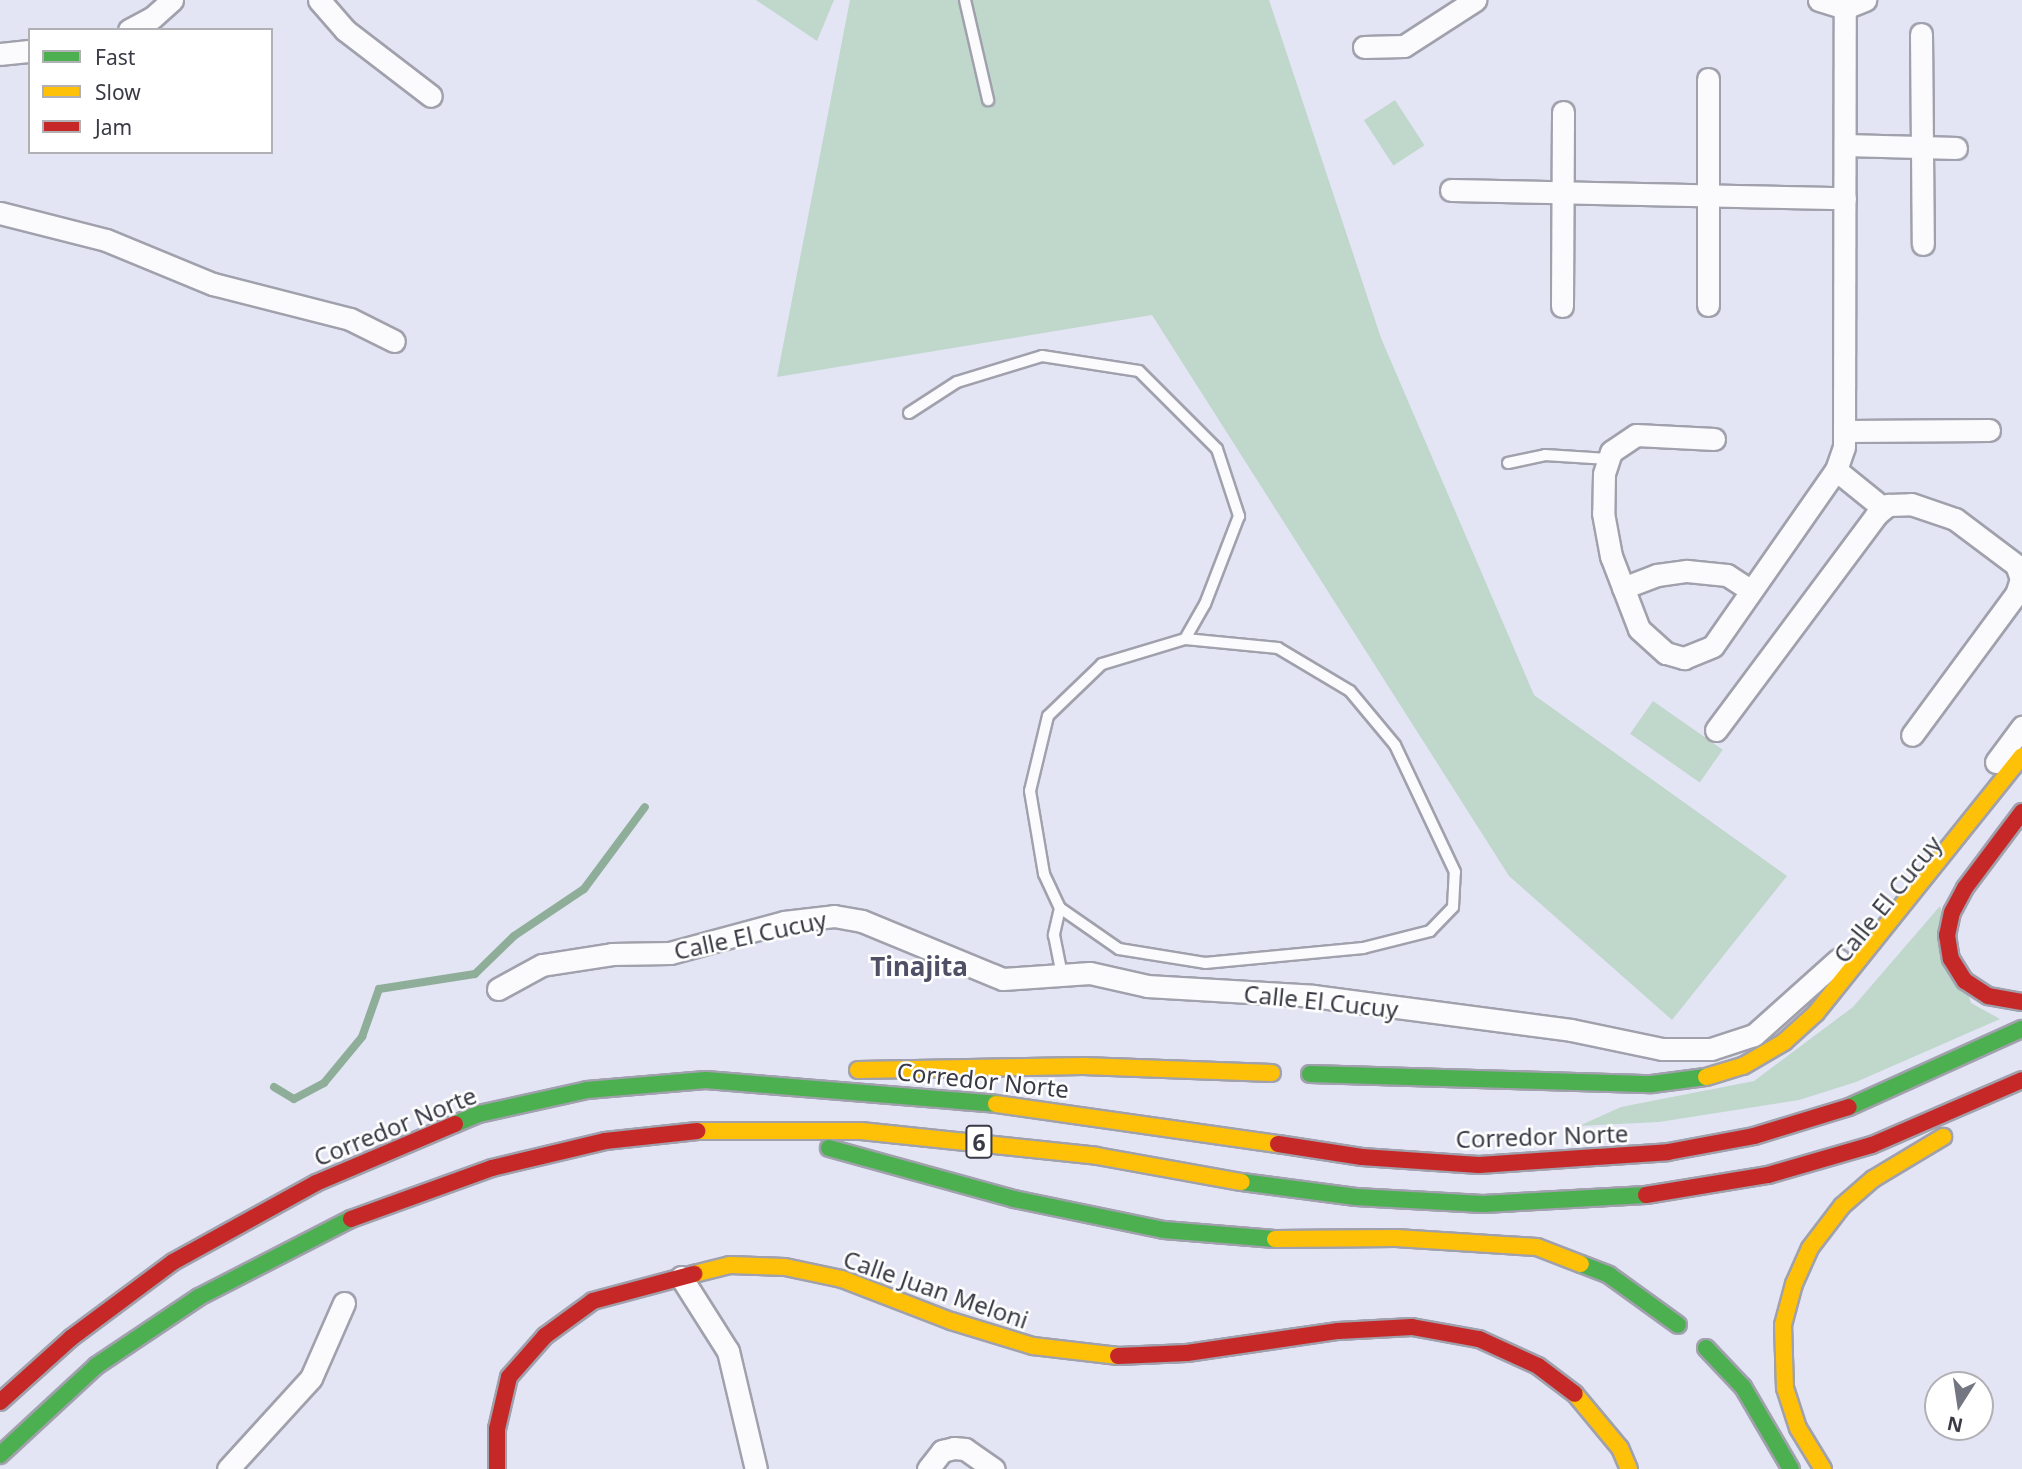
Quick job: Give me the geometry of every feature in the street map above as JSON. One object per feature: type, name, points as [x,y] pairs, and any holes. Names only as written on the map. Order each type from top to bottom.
[{"type":"main road","points":[[1310,1074],[1653,1084],[1703,1079],[1743,1066],[1784,1042],[1816,1013],[2022,756]]},
{"type":"main road","points":[[2022,812],[1958,900],[1947,935],[1951,960],[1965,981],[1988,996],[2022,1002]]},
{"type":"main road","name":"Corredor Norte","points":[[0,1402],[71,1338],[173,1262],[316,1182],[479,1114],[587,1090],[706,1080],[992,1102],[1362,1157],[1479,1165],[1668,1152],[1754,1136],[1861,1103],[2022,1029]]},
{"type":"main road","points":[[706,1080],[834,1072],[1083,1066],[1272,1073]]},
{"type":"main road","name":"6","points":[[0,1455],[96,1366],[199,1297],[337,1224],[504,1165],[605,1141],[727,1128],[861,1131],[985,1142],[1356,1197],[1483,1204],[1575,1201],[1673,1193],[1768,1175],[1872,1145],[2022,1080]]},
{"type":"main road","points":[[1823,1469],[1790,1408],[1782,1366],[1788,1304],[1810,1248],[1842,1206],[1873,1179],[2022,1088]]},
{"type":"main road","points":[[727,1128],[845,1151],[1083,1216],[1164,1230],[1303,1241],[1410,1239],[1537,1247],[1609,1275],[1678,1325]]},
{"type":"main road","name":"Calle Juan Meloni","points":[[497,1469],[497,1429],[509,1377],[545,1336],[593,1301],[730,1265],[785,1267],[842,1279],[951,1321],[1033,1346],[1102,1357],[1187,1353],[1338,1331],[1412,1327],[1479,1339],[1538,1366],[1581,1399],[1620,1448],[1629,1469]]},
{"type":"main road","points":[[1706,1348],[1748,1394],[1791,1469]]},
{"type":"street","points":[[133,28],[152,18],[172,0]]},
{"type":"street","points":[[319,0],[345,30],[431,96]]},
{"type":"street","points":[[1364,47],[1405,46],[1475,0]]},
{"type":"street","points":[[1819,0],[1845,8],[1865,0]]},
{"type":"street","points":[[1714,439],[1636,435],[1618,444],[1608,459],[1603,513],[1623,588],[1639,629],[1666,653],[1684,658],[1713,646],[1836,470],[1846,430],[1845,8]]},
{"type":"street","points":[[1921,34],[1923,244]]},
{"type":"street","points":[[0,54],[28,51]]},
{"type":"street","points":[[1708,79],[1708,305]]},
{"type":"street","points":[[1562,306],[1563,112]]},
{"type":"street","points":[[1846,145],[1956,148]]},
{"type":"street","points":[[1451,190],[1845,198]]},
{"type":"street","points":[[0,213],[106,240],[213,284],[350,320],[394,341]]},
{"type":"street","points":[[1846,430],[1989,430]]},
{"type":"street","points":[[1836,470],[1883,508]]},
{"type":"street","points":[[1716,730],[1883,508],[1911,504],[1947,514],[2021,572],[2016,594],[1912,735]]},
{"type":"street","points":[[1623,588],[1657,575],[1688,571],[1727,575],[1750,590]]},
{"type":"street","name":"Calle El Cucuy","points":[[498,989],[542,965],[612,954],[670,953],[784,922],[834,916],[863,921],[1003,979],[1090,973],[1147,986],[1314,996],[1572,1030],[1662,1049],[1711,1049],[1754,1035],[1853,946],[2022,727]]},
{"type":"street","points":[[681,1278],[728,1351],[756,1469]]},
{"type":"street","points":[[228,1469],[311,1378],[344,1303]]},
{"type":"street","points":[[929,1469],[942,1451],[954,1448],[965,1449],[995,1469]]},
{"type":"lane","points":[[965,0],[988,100]]},
{"type":"lane","points":[[909,413],[957,382],[1042,355],[1139,371],[1217,449],[1239,516],[1205,604],[1185,639]]},
{"type":"lane","points":[[1507,463],[1545,455],[1608,459]]},
{"type":"lane","points":[[1185,639],[1278,648],[1350,691],[1395,745],[1455,872],[1453,907],[1430,931],[1363,948],[1205,963],[1119,948],[1060,908],[1044,874],[1030,791],[1048,716],[1102,664],[1185,639]]},
{"type":"lane","points":[[1060,908],[1054,934],[1062,975]]},
{"type":"green space","points":[[756,0],[834,0],[817,41]]},
{"type":"green space","points":[[850,0],[1269,0],[1381,338],[1534,695],[1787,876],[1672,1020],[1509,876],[1152,315],[777,377]]},
{"type":"green space","points":[[1395,100],[1424,145],[1393,165],[1364,120]]},
{"type":"green space","points":[[1653,701],[1723,750],[1700,783],[1630,734]]},
{"type":"green space","points":[[1940,906],[1971,1003],[2000,1019],[1856,1082],[1799,1100],[1659,1122],[1579,1126],[1621,1107],[1754,1081],[1853,1007]]},
{"type":"waterway","points":[[274,1087],[294,1099],[324,1083],[362,1037],[379,989],[475,974],[514,936],[584,889],[645,807]]},
{"type":"traffic: fast","points":[[1849,1107],[2022,1029]]},
{"type":"traffic: fast","points":[[1310,1074],[1652,1084],[1706,1077]]},
{"type":"traffic: fast","points":[[455,1124],[479,1114],[587,1090],[706,1080],[996,1104]]},
{"type":"traffic: fast","points":[[829,1148],[1014,1199],[1164,1230],[1275,1239]]},
{"type":"traffic: fast","points":[[1242,1182],[1356,1197],[1483,1204],[1646,1195]]},
{"type":"traffic: fast","points":[[0,1455],[96,1366],[199,1297],[351,1219]]},
{"type":"traffic: fast","points":[[1581,1264],[1609,1275],[1678,1325]]},
{"type":"traffic: fast","points":[[1706,1348],[1743,1387],[1791,1469]]},
{"type":"traffic: slow","points":[[1706,1077],[1743,1066],[1784,1042],[1816,1013],[2022,756]]},
{"type":"traffic: slow","points":[[858,1070],[1083,1066],[1272,1073]]},
{"type":"traffic: slow","points":[[996,1104],[1278,1144]]},
{"type":"traffic: slow","points":[[697,1131],[861,1131],[1097,1156],[1242,1182]]},
{"type":"traffic: slow","points":[[1823,1469],[1798,1428],[1785,1388],[1783,1325],[1794,1284],[1810,1248],[1842,1206],[1873,1179],[1943,1137]]},
{"type":"traffic: slow","points":[[1275,1239],[1396,1238],[1537,1247],[1581,1264]]},
{"type":"traffic: slow","points":[[694,1274],[730,1265],[785,1267],[842,1279],[951,1321],[1033,1346],[1118,1356]]},
{"type":"traffic: slow","points":[[1575,1394],[1620,1448],[1629,1469]]},
{"type":"traffic: jam","points":[[2022,812],[1965,888],[1952,912],[1947,935],[1951,959],[1965,981],[1988,996],[2022,1002]]},
{"type":"traffic: jam","points":[[1646,1195],[1768,1175],[1872,1145],[2022,1080]]},
{"type":"traffic: jam","points":[[1278,1144],[1362,1157],[1479,1165],[1668,1152],[1754,1136],[1849,1107]]},
{"type":"traffic: jam","points":[[0,1402],[71,1338],[173,1262],[316,1183],[455,1124]]},
{"type":"traffic: jam","points":[[351,1219],[492,1168],[605,1141],[697,1131]]},
{"type":"traffic: jam","points":[[497,1469],[497,1429],[509,1377],[545,1336],[593,1301],[694,1274]]},
{"type":"traffic: jam","points":[[1118,1356],[1187,1353],[1338,1331],[1412,1327],[1479,1339],[1538,1366],[1575,1394]]},
{"type":"district","name":"Tinajita","points":[[919,967]]}]
